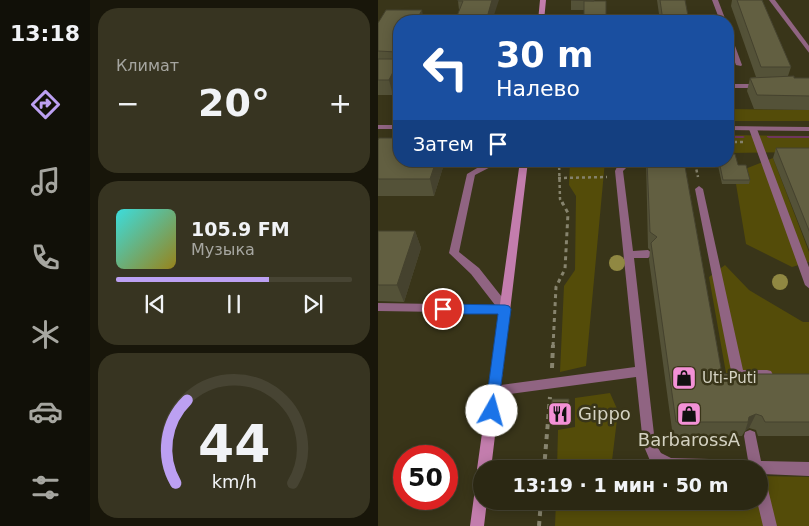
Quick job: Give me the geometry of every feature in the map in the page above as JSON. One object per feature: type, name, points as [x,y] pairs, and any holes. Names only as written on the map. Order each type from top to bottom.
[{"type":"main road","points":[[542,15],[543,0]]},
{"type":"main road","points":[[485,460],[523,167]]},
{"type":"main road","points":[[477,526],[479,510]]},
{"type":"street","points":[[715,0],[721,15]]},
{"type":"street","points":[[772,0],[810,52]]},
{"type":"street","points":[[734,51],[739,65]]},
{"type":"street","points":[[734,86],[773,86]]},
{"type":"street","points":[[378,127],[393,127]]},
{"type":"street","points":[[734,128],[810,129]]},
{"type":"street","points":[[753,129],[810,285]]},
{"type":"street","points":[[483,167],[471,174],[454,253],[475,271],[505,309]]},
{"type":"street","points":[[621,167],[619,171],[649,444],[656,458],[661,460]]},
{"type":"street","points":[[699,189],[741,390]]},
{"type":"street","points":[[629,255],[648,254]]},
{"type":"street","points":[[378,307],[505,309]]},
{"type":"street","points":[[494,391],[642,371]]},
{"type":"street","points":[[738,375],[783,375]]},
{"type":"street","points":[[750,436],[754,460]]},
{"type":"street","points":[[768,468],[810,469]]},
{"type":"street","points":[[766,510],[770,526]]},
{"type":"path","points":[[545,460],[552,383],[556,286],[565,269],[568,213],[560,199],[559,167]]},
{"type":"path","points":[[558,178],[620,177]]},
{"type":"path","points":[[539,526],[540,510]]},
{"type":"shaded area","points":[[734,109],[809,110],[809,121],[734,121]]},
{"type":"shaded area","points":[[734,135],[809,136],[809,152],[734,153]]},
{"type":"shaded area","points":[[773,158],[809,252],[809,262],[792,267],[746,244],[736,184],[745,169]]},
{"type":"shaded area","points":[[570,167],[604,167],[586,366],[560,372],[564,286],[575,270],[576,196],[569,185]]},
{"type":"shaded area","points":[[725,265],[749,290],[803,322],[809,322],[809,378],[726,373],[709,277]]},
{"type":"shaded area","points":[[610,393],[618,411],[612,460],[557,460],[558,430],[575,427],[575,398]]},
{"type":"shaded area","points":[[768,476],[809,477],[809,526],[555,526],[556,510],[768,510]]},
{"type":"building","points":[[492,0],[488,15],[457,15],[463,1],[458,1]]},
{"type":"building","points":[[660,0],[685,0],[688,15],[662,15]]},
{"type":"building","points":[[737,0],[762,0],[791,67],[761,67]]},
{"type":"building","points":[[584,1],[606,1],[606,15],[584,15]]},
{"type":"building","points":[[386,10],[422,10],[419,15],[393,15],[393,52],[378,51],[378,23]]},
{"type":"building","points":[[378,59],[393,59],[393,72],[389,80],[378,80]]},
{"type":"building","points":[[794,76],[794,78],[810,78],[810,96],[757,95],[750,78]]},
{"type":"building","points":[[379,138],[393,138],[393,167],[434,167],[430,179],[378,179]]},
{"type":"building","points":[[776,148],[810,148],[810,233]]},
{"type":"building","points":[[735,154],[738,165],[746,165],[750,180],[723,180],[720,167],[734,167]]},
{"type":"building","points":[[647,167],[685,167],[722,374],[740,374],[742,381],[747,382],[753,380],[755,374],[810,374],[810,422],[765,422],[762,416],[756,414],[749,417],[748,422],[676,422],[651,243],[657,237],[650,232]]},
{"type":"building","points":[[378,231],[415,231],[397,285],[378,285]]},
{"type":"building","points":[[552,399],[569,399],[569,419],[552,419]]},
{"type":"waterway","points":[[734,137],[743,137]]},
{"type":"waterway","points":[[769,137],[810,137]]},
{"type":"place","name":"Uti-Puti","points":[[684,378]]},
{"type":"place","name":"Gippo","points":[[560,414]]},
{"type":"place","name":"BarbarossA","points":[[689,414]]},
{"type":"route","points":[[443,309],[505,309],[492,411]]}]
